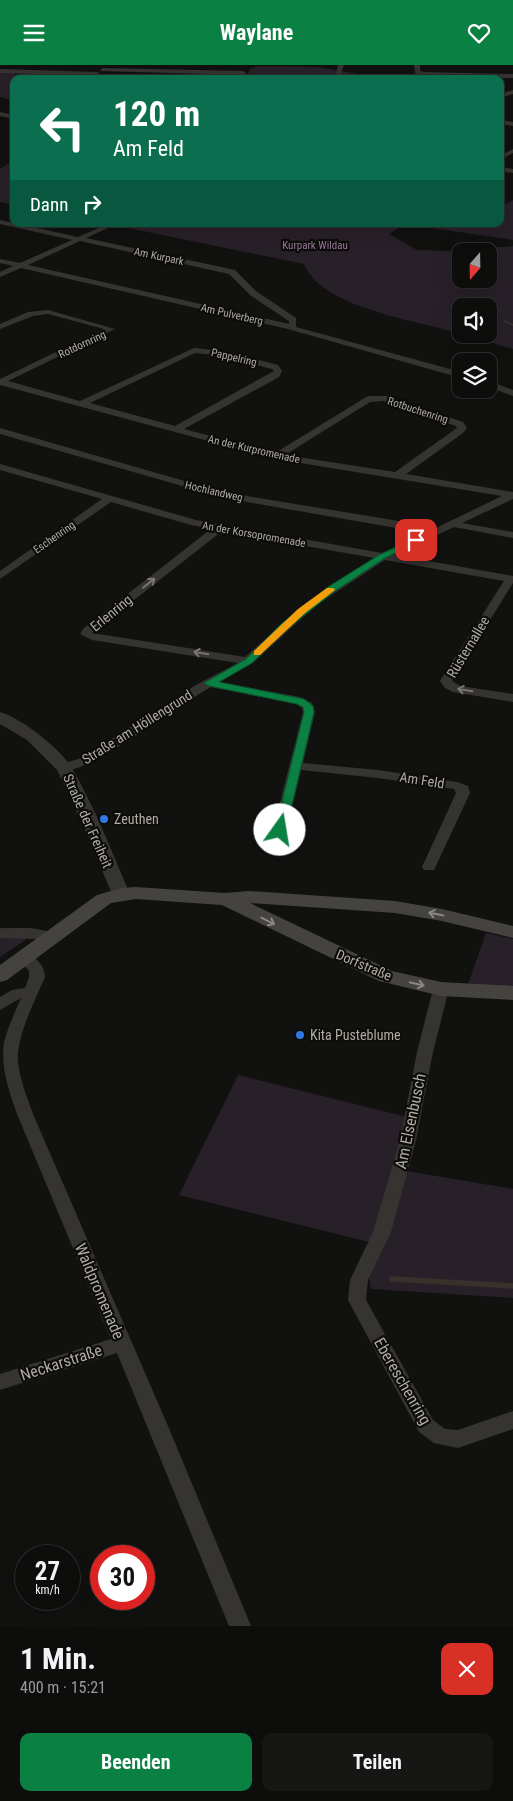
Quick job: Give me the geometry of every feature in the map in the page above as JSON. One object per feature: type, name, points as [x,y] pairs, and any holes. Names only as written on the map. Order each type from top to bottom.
[{"type":"main road","name":"Dorfstraße","points":[[0,975],[104,899],[121,894],[225,899],[249,897],[395,907],[449,916],[513,932]]},
{"type":"main road","name":"Dorfstraße","points":[[225,899],[386,976],[441,989],[513,993]]},
{"type":"street","points":[[97,75],[106,65]]},
{"type":"street","points":[[417,65],[417,72],[423,73],[509,75]]},
{"type":"street","points":[[0,71],[146,71],[243,73],[242,75]]},
{"type":"street","points":[[146,71],[146,75]]},
{"type":"street","name":"Am Kurpark","points":[[24,227],[232,272],[253,293],[292,319],[294,322],[288,327]]},
{"type":"street","points":[[0,275],[106,227]]},
{"type":"street","name":"Am Pulverberg","points":[[0,256],[24,264],[370,348],[452,372]]},
{"type":"street","name":"Am Pulverberg","points":[[0,261],[24,264]]},
{"type":"street","name":"Rotdornring","points":[[0,327],[39,312],[48,312],[111,329],[0,382]]},
{"type":"street","name":"Pappelring","points":[[81,404],[194,350],[202,350],[275,367],[278,371],[276,375],[174,429]]},
{"type":"street","name":"An der Kurpromenade","points":[[0,382],[276,456],[512,495]]},
{"type":"street","points":[[497,387],[513,393]]},
{"type":"street","name":"Rotbuchenring","points":[[276,456],[368,399],[376,397],[460,424],[462,427],[460,431],[396,476]]},
{"type":"street","name":"Hochlandweg","points":[[0,431],[207,490],[247,499],[423,528],[433,532]]},
{"type":"street","points":[[0,475],[5,468]]},
{"type":"street","name":"An der Korsopromenade","points":[[5,468],[168,517],[219,528],[511,579]]},
{"type":"street","name":"Straße am Höllengrund","points":[[64,768],[86,761],[209,683],[249,661],[302,611],[382,557],[512,495]]},
{"type":"street","name":"Eschenring","points":[[0,576],[109,499]]},
{"type":"street","points":[[453,523],[513,535]]},
{"type":"street","name":"Erlenring","points":[[219,528],[88,630],[86,634],[92,637],[249,661]]},
{"type":"street","name":"Rüsternallee","points":[[511,579],[446,681],[457,689],[513,698]]},
{"type":"street","points":[[209,683],[300,701],[308,706],[309,712],[277,843]]},
{"type":"street","name":"Straße der Freiheit","points":[[0,717],[33,737],[64,768],[95,832],[121,894]]},
{"type":"street","name":"Am Feld","points":[[296,766],[422,780],[457,786],[463,789],[463,793],[429,867]]},
{"type":"street","points":[[0,933],[40,934],[50,939]]},
{"type":"street","name":"Waldpromenade","points":[[24,958],[32,962],[38,970],[9,1051],[9,1068],[25,1114],[240,1626]]},
{"type":"street","name":"Am Elsenbusch","points":[[374,1252],[382,1232],[408,1140],[425,1052],[441,989]]},
{"type":"street","points":[[0,1005],[13,994],[20,991],[31,993]]},
{"type":"street","name":"Ebereschenring","points":[[374,1252],[359,1280],[357,1300],[426,1427],[440,1437],[458,1439],[513,1419]]},
{"type":"street","name":"Neckarstraße","points":[[0,1382],[122,1343]]},
{"type":"green space","points":[[257,66],[318,67],[365,75],[250,75],[248,73],[250,69]]},
{"type":"green space","points":[[0,72],[15,72],[15,75],[10,75],[10,100],[0,97]]},
{"type":"green space","points":[[195,73],[238,74],[237,75],[190,75]]},
{"type":"green space","points":[[10,163],[10,204],[0,202],[0,169]]},
{"type":"green space","points":[[513,200],[513,240],[424,227],[504,227],[504,205]]},
{"type":"green space","name":"Kurpark Wildau","points":[[124,227],[400,227],[389,234],[417,250],[452,251],[452,288],[497,288],[498,247],[513,246],[513,349],[492,343],[497,343],[497,298],[452,298],[452,332],[363,307],[326,289],[313,278],[304,264]]},
{"type":"green space","points":[[0,930],[30,937],[0,957]]},
{"type":"green space","points":[[486,933],[513,939],[513,989],[467,987]]},
{"type":"green space","points":[[238,1075],[407,1117],[394,1169],[513,1189],[513,1298],[371,1289],[367,1262],[373,1243],[179,1195]]},
{"type":"waterway","points":[[505,321],[513,325]]},
{"type":"waterway","points":[[392,1279],[513,1286]]},
{"type":"slow traffic","points":[[257,653],[302,611],[330,590]]},
{"type":"place","name":"Zeuthen","points":[[104,819]]},
{"type":"place","name":"Kita Pusteblume","points":[[300,1035]]},
{"type":"route","points":[[280,830],[309,712],[308,706],[300,701],[209,683],[249,661],[284,626],[332,589],[382,557],[416,540]]}]
